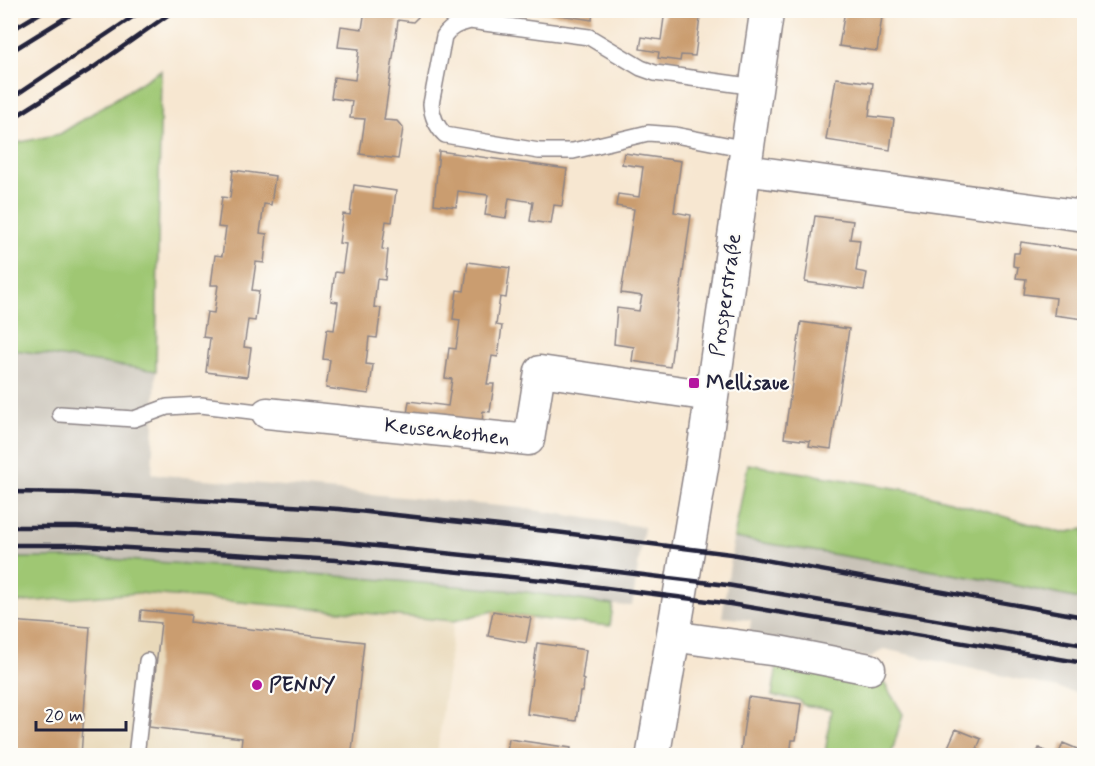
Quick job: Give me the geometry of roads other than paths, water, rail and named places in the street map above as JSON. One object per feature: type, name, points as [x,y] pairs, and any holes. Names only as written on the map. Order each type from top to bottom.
[{"type":"main road","name":"Prosperstraße","points":[[653,756],[702,464],[767,10]]},
{"type":"street","points":[[745,159],[1084,216]]},
{"type":"street","name":"Keusenkothen","points":[[267,413],[529,440],[540,371],[711,396]]},
{"type":"street","points":[[672,636],[778,651],[870,669]]},
{"type":"lane","points":[[745,159],[675,135],[648,133],[573,151],[539,151],[445,135],[432,115],[431,104],[444,36],[457,24],[470,21],[588,37],[641,68],[655,73],[756,87]]},
{"type":"lane","points":[[60,414],[135,419],[167,406],[201,405],[267,413]]},
{"type":"lane","points":[[136,756],[147,661]]},
{"type":"railway","points":[[10,31],[45,10]]},
{"type":"railway","points":[[10,52],[78,10]]},
{"type":"railway","points":[[10,99],[143,10]]},
{"type":"railway","points":[[10,120],[94,67],[175,10]]},
{"type":"railway","points":[[10,492],[78,493],[339,509],[556,532],[731,554],[1084,617]]},
{"type":"railway","points":[[10,527],[77,527],[337,542],[552,564],[727,585],[1084,645]]},
{"type":"railway","points":[[10,545],[76,545],[336,560],[552,581],[724,603],[1084,663]]},
{"type":"place","name":"Mellisaue","points":[[694,383]]},
{"type":"place","name":"PENNY","points":[[257,685]]}]
